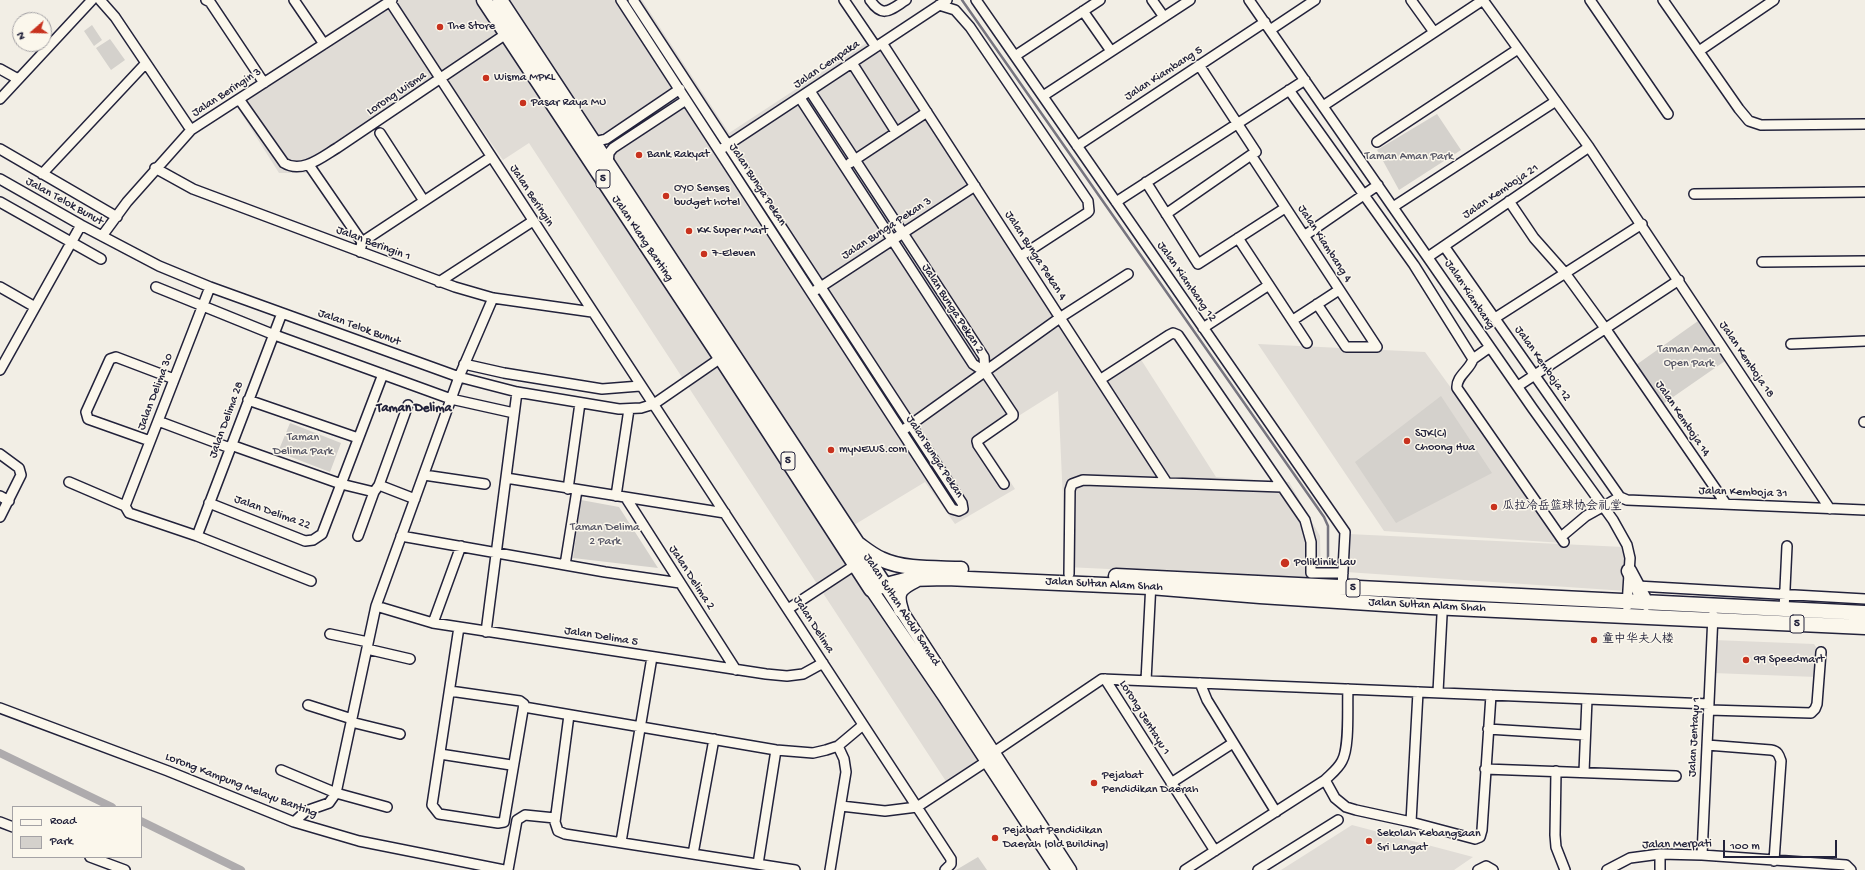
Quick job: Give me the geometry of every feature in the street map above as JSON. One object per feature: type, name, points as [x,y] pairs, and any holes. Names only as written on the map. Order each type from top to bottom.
[{"type":"highway","name":"Jalan Klang Banting","points":[[484,0],[726,354]]},
{"type":"highway","name":"Jalan Klang Banting","points":[[500,0],[594,142],[726,354]]},
{"type":"highway","name":"Jalan Sultan Abdul Samad","points":[[726,354],[858,544],[874,581]]},
{"type":"highway","name":"Jalan Sultan Abdul Samad","points":[[726,354],[855,565],[874,581]]},
{"type":"highway","points":[[858,544],[882,560],[909,566]]},
{"type":"highway","name":"Jalan Sultan Alam Shah","points":[[909,566],[1069,574],[1275,597],[1519,604],[1627,609],[1713,621],[1865,627]]},
{"type":"highway","name":"5","points":[[874,581],[909,566]]},
{"type":"highway","points":[[1629,571],[1646,603]]},
{"type":"highway","points":[[901,610],[898,601],[900,591],[905,586],[920,577]]},
{"type":"highway","name":"Jalan Sultan Alam Shah","points":[[874,581],[920,577],[1342,588],[1519,604]]},
{"type":"highway","name":"Jalan Sultan Alam Shah","points":[[1627,609],[1646,603],[1865,613]]},
{"type":"main road","name":"Jalan Sultan Abdul Samad","points":[[874,581],[901,610],[1058,870]]},
{"type":"main road","name":"Jalan Sultan Abdul Samad","points":[[874,581],[991,757],[1070,870]]},
{"type":"street","points":[[0,99],[92,0]]},
{"type":"street","points":[[100,0],[115,17],[191,130]]},
{"type":"street","points":[[206,0],[210,2],[264,83]]},
{"type":"street","points":[[294,0],[324,44]]},
{"type":"street","name":"Jalan Beringin 3","points":[[102,236],[155,168],[191,130],[390,0]]},
{"type":"street","name":"Jalan Beringin","points":[[390,0],[640,386],[654,404]]},
{"type":"street","name":"Jalan Bunga Pekan","points":[[621,0],[686,100],[723,148]]},
{"type":"street","name":"Jalan Bunga Pekan","points":[[633,0],[723,148],[816,290],[952,509],[959,511],[963,509],[962,503],[911,425],[816,290]]},
{"type":"street","name":"Jalan Bunga Pekan 4","points":[[844,0],[879,45],[927,112],[1167,483]]},
{"type":"street","points":[[870,0],[876,10],[883,12],[889,11],[906,0]]},
{"type":"street","name":"Jalan Cempaka","points":[[723,148],[947,0]]},
{"type":"street","name":"Jalan Kiambang 12","points":[[976,0],[1345,532],[1342,588]]},
{"type":"street","points":[[1015,56],[1100,0]]},
{"type":"street","points":[[1152,0],[1164,17]]},
{"type":"street","points":[[1042,96],[1190,0]]},
{"type":"street","name":"Jalan Kiambang","points":[[1249,0],[1533,409],[1613,520],[1627,545],[1630,558],[1627,609]]},
{"type":"street","name":"Jalan Kiambang 5","points":[[1077,146],[1199,65],[1315,0]]},
{"type":"street","points":[[1411,0],[1434,32]]},
{"type":"street","points":[[1323,106],[1483,0]]},
{"type":"street","name":"Jalan Kemboja 18","points":[[1483,0],[1589,147],[1642,224],[1830,509]]},
{"type":"street","points":[[1590,0],[1668,114]]},
{"type":"street","points":[[1663,0],[1738,109],[1749,121],[1761,125],[1865,124]]},
{"type":"street","points":[[1699,51],[1774,0]]},
{"type":"street","points":[[939,6],[955,10],[970,27],[1088,201],[1089,210],[1087,213],[1021,256]]},
{"type":"street","points":[[1083,11],[1111,51]]},
{"type":"street","name":"Lorong Wisma","points":[[239,99],[284,163],[288,166],[297,167],[309,165],[506,34]]},
{"type":"street","points":[[1377,142],[1518,49]]},
{"type":"street","points":[[42,174],[146,63]]},
{"type":"street","points":[[852,63],[896,132]]},
{"type":"street","name":"Jalan Kiambang 4","points":[[1199,65],[1238,123],[1253,153],[1285,208],[1376,347],[1346,347],[1317,304]]},
{"type":"street","points":[[0,69],[18,79]]},
{"type":"street","points":[[1116,202],[1305,80]]},
{"type":"street","points":[[594,142],[606,139],[680,90]]},
{"type":"street","points":[[1289,90],[1414,265],[1473,359]]},
{"type":"street","name":"Jalan Bunga Pekan 2","points":[[810,91],[984,357],[985,372]]},
{"type":"street","name":"Jalan Bunga Pekan 2","points":[[800,98],[973,364],[985,372]]},
{"type":"street","points":[[608,164],[609,153],[613,148],[686,100]]},
{"type":"street","points":[[1393,207],[1556,101]]},
{"type":"street","points":[[844,166],[927,112]]},
{"type":"street","points":[[380,133],[424,201]]},
{"type":"street","name":"Jalan Kemboja 21","points":[[1428,256],[1589,147]]},
{"type":"street","points":[[0,149],[117,217]]},
{"type":"street","points":[[1166,214],[1253,153]]},
{"type":"street","points":[[360,252],[362,242],[491,157]]},
{"type":"street","points":[[309,165],[362,242]]},
{"type":"street","name":"Jalan Beringin 1","points":[[155,168],[193,188],[439,282],[493,298],[592,312]]},
{"type":"street","name":"Jalan Telok Bunut","points":[[0,179],[81,225],[159,266],[210,287],[459,377],[517,392],[580,403],[629,409],[654,404],[726,354]]},
{"type":"street","points":[[1146,182],[1198,264],[1285,208]]},
{"type":"street","points":[[1304,236],[1378,185]]},
{"type":"street","name":"Jalan Bunga Pekan 3","points":[[816,290],[975,186]]},
{"type":"street","points":[[1694,194],[1865,192]]},
{"type":"street","name":"Jalan Kemboja 14","points":[[1509,201],[1534,238],[1565,273],[1605,328],[1726,504]]},
{"type":"street","points":[[0,202],[101,259]]},
{"type":"street","points":[[439,282],[533,221]]},
{"type":"street","points":[[1495,318],[1642,224]]},
{"type":"street","points":[[0,370],[81,225]]},
{"type":"street","points":[[1238,238],[1307,343]]},
{"type":"street","name":"Jalan Kemboja 12","points":[[1444,246],[1620,497]]},
{"type":"street","points":[[1762,262],[1865,261]]},
{"type":"street","points":[[903,430],[1061,317],[1128,274]]},
{"type":"street","points":[[1518,386],[1679,280]]},
{"type":"street","points":[[1203,328],[1269,285]]},
{"type":"street","points":[[0,287],[35,307]]},
{"type":"street","points":[[156,287],[272,334],[451,399],[514,413]]},
{"type":"street","name":"Jalan Delima 30","points":[[125,506],[210,287]]},
{"type":"street","points":[[1292,320],[1339,290]]},
{"type":"street","points":[[294,822],[306,811],[328,803],[336,793],[376,606],[459,377],[493,298]]},
{"type":"street","name":"Jalan Delima 28","points":[[197,536],[272,334],[282,313]]},
{"type":"street","points":[[1101,379],[1169,335],[1173,333],[1178,335],[1305,520],[1311,542],[1311,573],[1342,573]]},
{"type":"street","points":[[1791,344],[1865,341]]},
{"type":"street","points":[[1490,347],[1473,359],[1471,366],[1459,378],[1457,383],[1458,388],[1563,540],[1586,516],[1603,505],[1620,497]]},
{"type":"street","points":[[150,441],[88,419],[86,412],[110,359],[113,357],[174,379]]},
{"type":"street","points":[[464,364],[602,388],[640,386]]},
{"type":"street","points":[[985,372],[1013,414],[1013,416],[977,441],[978,445],[1004,484]]},
{"type":"street","name":"Jalan Delima 22","points":[[209,503],[305,541],[313,540],[322,534],[340,484],[384,374]]},
{"type":"street","points":[[486,632],[517,392]]},
{"type":"street","points":[[248,400],[358,438]]},
{"type":"street","points":[[568,489],[580,403]]},
{"type":"street","name":"Jalan Delima","points":[[654,404],[951,859],[951,864],[945,870]]},
{"type":"street","points":[[358,536],[408,405]]},
{"type":"street","points":[[616,496],[629,409]]},
{"type":"street","points":[[158,421],[340,484],[376,488],[415,499]]},
{"type":"street","points":[[0,454],[16,464],[21,471],[21,479],[0,517]]},
{"type":"street","points":[[424,475],[485,484]]},
{"type":"street","points":[[506,478],[725,513]]},
{"type":"street","points":[[1069,574],[1070,490],[1072,484],[1083,480],[1282,487]]},
{"type":"street","points":[[69,482],[125,506],[129,513],[197,536],[311,581]]},
{"type":"street","points":[[565,565],[577,490]]},
{"type":"street","points":[[0,496],[9,501]]},
{"type":"street","name":"Jalan Kemboja 31","points":[[1620,497],[1627,500],[1865,510]]},
{"type":"street","name":"Jalan Delima 2","points":[[626,498],[736,670]]},
{"type":"street","points":[[401,536],[565,565],[680,583]]},
{"type":"street","points":[[433,624],[461,546]]},
{"type":"street","points":[[1784,610],[1787,546]]},
{"type":"street","points":[[788,609],[855,565]]},
{"type":"street","points":[[1146,681],[1151,582]]},
{"type":"street","points":[[1637,586],[1865,599]]},
{"type":"street","name":"Jalan Delima 5","points":[[376,606],[433,624],[736,670],[794,676],[803,674],[823,663]]},
{"type":"street","name":"Jalan Jentayu 1","points":[[1702,855],[1714,606]]},
{"type":"street","points":[[1438,692],[1442,615]]},
{"type":"street","points":[[450,691],[520,701],[524,704],[506,820],[504,822],[498,823],[439,814],[434,810],[432,802],[459,627]]},
{"type":"street","points":[[330,634],[410,660]]},
{"type":"street","points":[[841,806],[886,811],[917,807],[1102,679],[1587,698],[1807,714],[1813,711],[1817,704],[1821,652]]},
{"type":"street","points":[[621,842],[652,657]]},
{"type":"street","name":"Lorong Jentayu 1","points":[[1105,679],[1215,851]]},
{"type":"street","points":[[1200,683],[1207,700],[1276,812]]},
{"type":"street","points":[[1185,870],[1325,780],[1338,768],[1345,755],[1348,689]]},
{"type":"street","points":[[1411,822],[1418,692]]},
{"type":"street","points":[[1325,780],[1335,798],[1346,807],[1411,822],[1473,839],[1480,836],[1482,830],[1491,695]]},
{"type":"street","points":[[1584,772],[1587,698]]},
{"type":"street","points":[[308,705],[351,721],[400,734]]},
{"type":"street","points":[[524,707],[776,750],[813,753],[838,746],[863,725]]},
{"type":"street","name":"Lorong Kampung Melayu Banting","points":[[0,708],[168,771],[294,822],[359,841],[504,870]]},
{"type":"street","points":[[569,715],[555,822],[560,833],[795,870]]},
{"type":"street","points":[[1488,729],[1585,735]]},
{"type":"street","points":[[694,854],[714,739]]},
{"type":"street","points":[[1171,783],[1233,743]]},
{"type":"street","points":[[1707,745],[1771,750],[1777,752],[1780,756],[1781,761],[1774,860]]},
{"type":"street","points":[[830,870],[846,772],[844,759],[838,746]]},
{"type":"street","points":[[758,864],[776,750]]},
{"type":"street","points":[[440,754],[511,764]]},
{"type":"street","points":[[1485,769],[1676,776]]},
{"type":"street","points":[[281,770],[336,793],[387,807]]},
{"type":"street","points":[[1556,771],[1556,847],[1565,870]]},
{"type":"street","points":[[508,870],[517,820],[525,815],[555,822]]},
{"type":"street","points":[[1258,870],[1338,820]]},
{"type":"street","points":[[0,822],[12,827]]},
{"type":"street","points":[[1660,854],[1660,870]]},
{"type":"street","name":"Jalan Merpati","points":[[1607,870],[1630,858],[1660,854],[1702,855],[1774,860],[1849,868]]},
{"type":"street","points":[[93,858],[125,870]]},
{"type":"street","points":[[1478,870],[1486,866],[1493,870]]},
{"type":"shaded area","points":[[380,0],[642,0],[729,133],[874,38],[1098,383],[1140,358],[1216,477],[1289,482],[1320,536],[1321,579],[1066,567],[1058,391],[982,439],[1015,489],[955,524],[925,482],[831,539],[984,769],[951,789],[529,143],[503,160],[448,81],[307,173],[279,173],[231,97]]},
{"type":"shaded area","name":"SJK(C) Choong Hua","points":[[1258,344],[1425,352],[1563,543],[1384,531]]},
{"type":"shaded area","points":[[1348,534],[1624,547],[1627,559],[1626,591],[1346,572]]},
{"type":"shaded area","points":[[1714,640],[1814,644],[1818,650],[1816,677],[1713,673]]},
{"type":"shaded area","name":"Sekolah Kebangsaan Sri Langat","points":[[1352,825],[1473,857],[1454,870],[1281,870]]},
{"type":"green space","points":[[92,25],[102,40],[94,46],[84,31]]},
{"type":"green space","points":[[110,39],[125,60],[111,70],[96,48]]},
{"type":"green space","name":"Taman Aman Park","points":[[1437,114],[1461,150],[1399,190],[1377,150]]},
{"type":"green space","name":"Taman Aman Open Park","points":[[1698,321],[1725,361],[1663,404],[1636,365]]},
{"type":"green space","points":[[1441,396],[1492,473],[1396,523],[1355,462]]},
{"type":"green space","name":"Taman Delima Park","points":[[290,423],[341,443],[330,472],[278,452]]},
{"type":"green space","name":"Taman Delima 2 Park","points":[[581,500],[619,507],[658,568],[573,558]]},
{"type":"green space","points":[[978,857],[987,870],[956,870]]},
{"type":"waterway","points":[[962,0],[1324,517],[1328,526],[1328,563]]},
{"type":"waterway","points":[[0,753],[110,806]]},
{"type":"waterway","points":[[142,821],[241,870]]},
{"type":"place","name":"The Store","points":[[440,27]]},
{"type":"place","name":"Wisma MPKL","points":[[486,78]]},
{"type":"place","name":"Pasar Raya MU","points":[[523,103]]},
{"type":"place","name":"Bank Rakyat","points":[[639,155]]},
{"type":"place","name":"OYO Senses budget hotel","points":[[666,196]]},
{"type":"place","name":"KK Super Mart","points":[[689,231]]},
{"type":"place","name":"7-Eleven","points":[[704,254]]},
{"type":"place","name":"SJK(C) Choong Hua","points":[[1407,441]]},
{"type":"place","name":"myNEWS.com","points":[[831,450]]},
{"type":"place","name":"瓜拉冷岳篮球协会礼堂","points":[[1494,507]]},
{"type":"place","name":"Poliklinik Lau","points":[[1285,563]]},
{"type":"place","name":"童中华夫人楼","points":[[1594,640]]},
{"type":"place","name":"99 Speedmart","points":[[1746,660]]},
{"type":"place","name":"Pejabat Pendidikan Daerah","points":[[1094,783]]},
{"type":"place","name":"Pejabat Pendidikan Daerah (old Building)","points":[[995,838]]},
{"type":"place","name":"Sekolah Kebangsaan Sri Langat","points":[[1369,841]]},
{"type":"district","name":"Taman Delima","points":[[414,409]]}]
